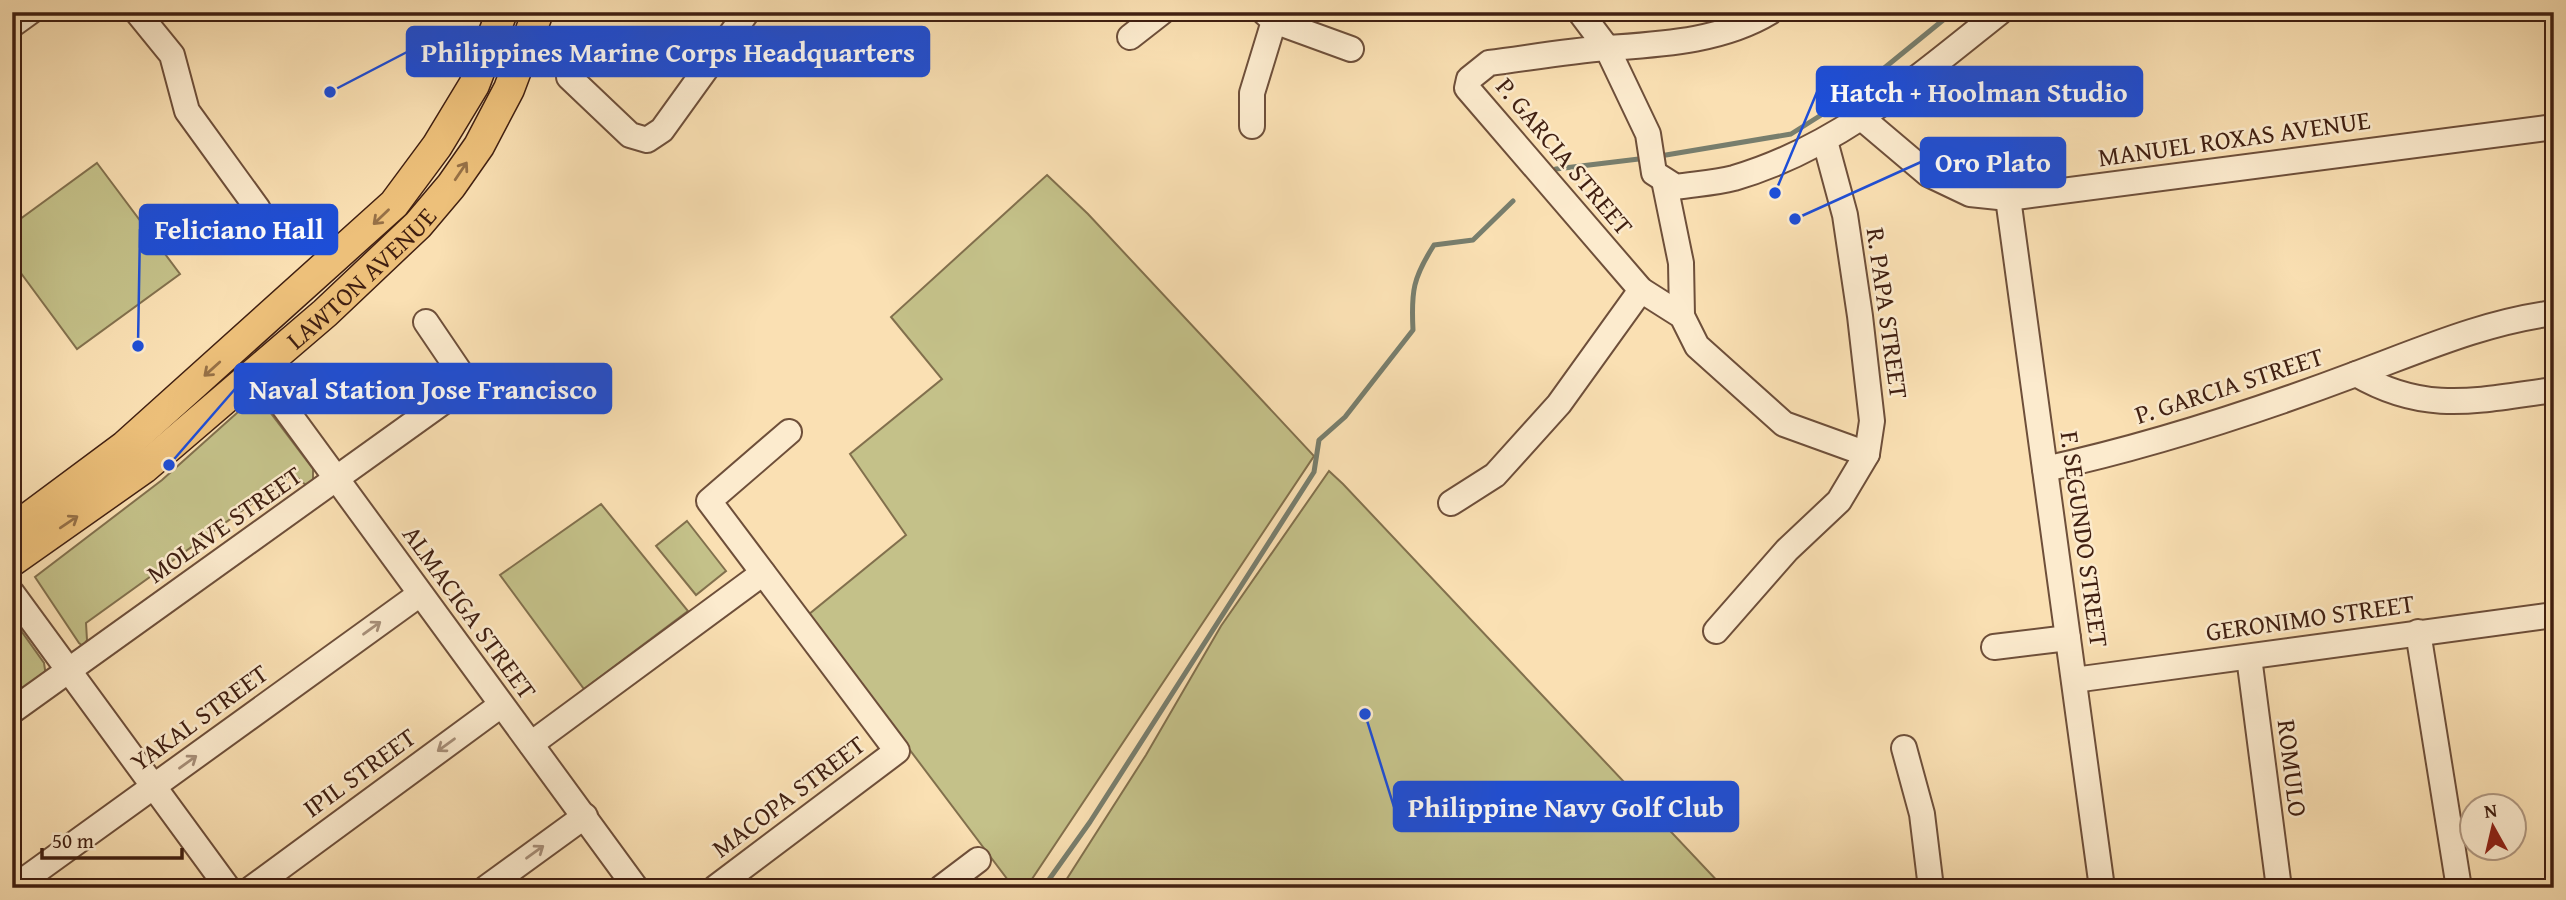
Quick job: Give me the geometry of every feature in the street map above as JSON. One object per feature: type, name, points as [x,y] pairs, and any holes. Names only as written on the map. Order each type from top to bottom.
[{"type":"main road","name":"LAWTON AVENUE","points":[[12,530],[125,446],[394,204],[437,146],[474,85],[502,12]]},
{"type":"main road","name":"LAWTON AVENUE","points":[[12,561],[144,468],[374,268],[451,186],[479,146],[509,89],[538,12]]},
{"type":"street","points":[[12,25],[30,12]]},
{"type":"street","points":[[137,12],[172,55],[187,111],[258,209]]},
{"type":"street","points":[[569,78],[630,135],[646,140],[662,130],[747,12]]},
{"type":"street","points":[[1130,37],[1162,12]]},
{"type":"street","points":[[1580,12],[1607,48],[1648,134],[1681,262],[1682,316],[1697,346],[1784,424],[1867,454],[1839,501],[1787,550],[1716,631]]},
{"type":"street","name":"P. GARCIA STREET","points":[[1682,316],[1641,290],[1467,88],[1469,79],[1489,62],[1645,46],[1734,30],[1745,27],[1770,12]]},
{"type":"street","points":[[1659,177],[1676,187],[1730,179],[1825,141],[1863,119],[2000,12]]},
{"type":"street","points":[[1252,126],[1252,93],[1269,17],[1350,49]]},
{"type":"street","name":"MANUEL ROXAS AVENUE","points":[[1863,119],[1928,174],[1970,194],[2008,198],[2554,127]]},
{"type":"street","name":"R. PAPA STREET","points":[[1825,141],[1845,215],[1860,316],[1872,421],[1867,454]]},
{"type":"street","name":"F. SEGUNDO STREET","points":[[2008,198],[2102,888]]},
{"type":"street","points":[[1451,503],[1495,475],[1559,404],[1641,290]]},
{"type":"street","points":[[2356,374],[2407,352],[2518,317],[2554,313]]},
{"type":"street","name":"MOLAVE STREET","points":[[12,711],[468,384],[426,321]]},
{"type":"street","name":"ALMACIGA STREET","points":[[257,370],[636,888]]},
{"type":"street","name":"P. GARCIA STREET","points":[[2045,469],[2126,450],[2356,374],[2379,388],[2442,403],[2461,403],[2554,390]]},
{"type":"street","points":[[531,744],[763,573],[709,501],[789,432]]},
{"type":"street","name":"MACOPA STREET","points":[[715,888],[897,751],[763,573]]},
{"type":"street","points":[[12,593],[228,888]]},
{"type":"street","name":"YAKAL STREET","points":[[13,888],[420,594]]},
{"type":"street","name":"GERONIMO STREET","points":[[2074,680],[2554,615]]},
{"type":"street","points":[[2418,632],[2459,888]]},
{"type":"street","points":[[1994,647],[2068,638]]},
{"type":"street","name":"ROMULO","points":[[2249,656],[2279,888]]},
{"type":"street","name":"IPIL STREET","points":[[252,888],[501,705]]},
{"type":"street","points":[[1904,748],[1922,814],[1931,888]]},
{"type":"street","points":[[486,888],[584,816]]},
{"type":"street","points":[[941,888],[978,860]]},
{"type":"shaded area","points":[[97,163],[180,274],[77,349],[12,261],[12,225]]},
{"type":"shaded area","points":[[1047,175],[1088,214],[1314,456],[1026,888],[1014,888],[808,615],[906,535],[850,454],[942,379],[891,317]]},
{"type":"shaded area","points":[[257,395],[313,469],[313,482],[308,487],[293,474],[86,623],[87,640],[83,646],[35,577],[162,480]]},
{"type":"shaded area","points":[[1329,471],[1724,888],[1061,888],[1146,755],[1221,626]]},
{"type":"shaded area","points":[[601,504],[688,611],[584,689],[500,575]]},
{"type":"shaded area","points":[[687,521],[726,571],[696,595],[656,546]]},
{"type":"shaded area","points":[[12,618],[44,663],[46,676],[12,699]]},
{"type":"waterway","points":[[1660,156],[1791,134],[1845,100],[1953,12]]},
{"type":"waterway","points":[[1556,169],[1647,158]]},
{"type":"waterway","points":[[1043,888],[1090,822],[1314,472],[1319,440],[1345,417],[1413,330],[1412,305],[1415,285],[1434,245],[1473,240],[1513,201]]},
{"type":"place","name":"Philippines Marine Corps Headquarters","points":[[330,92]]},
{"type":"place","name":"Hatch + Hoolman Studio","points":[[1775,193]]},
{"type":"place","name":"Oro Plato","points":[[1795,219]]},
{"type":"place","name":"Feliciano Hall","points":[[138,346]]},
{"type":"place","name":"Naval Station Jose Francisco","points":[[169,465]]},
{"type":"place","name":"Philippine Navy Golf Club","points":[[1365,714]]}]
